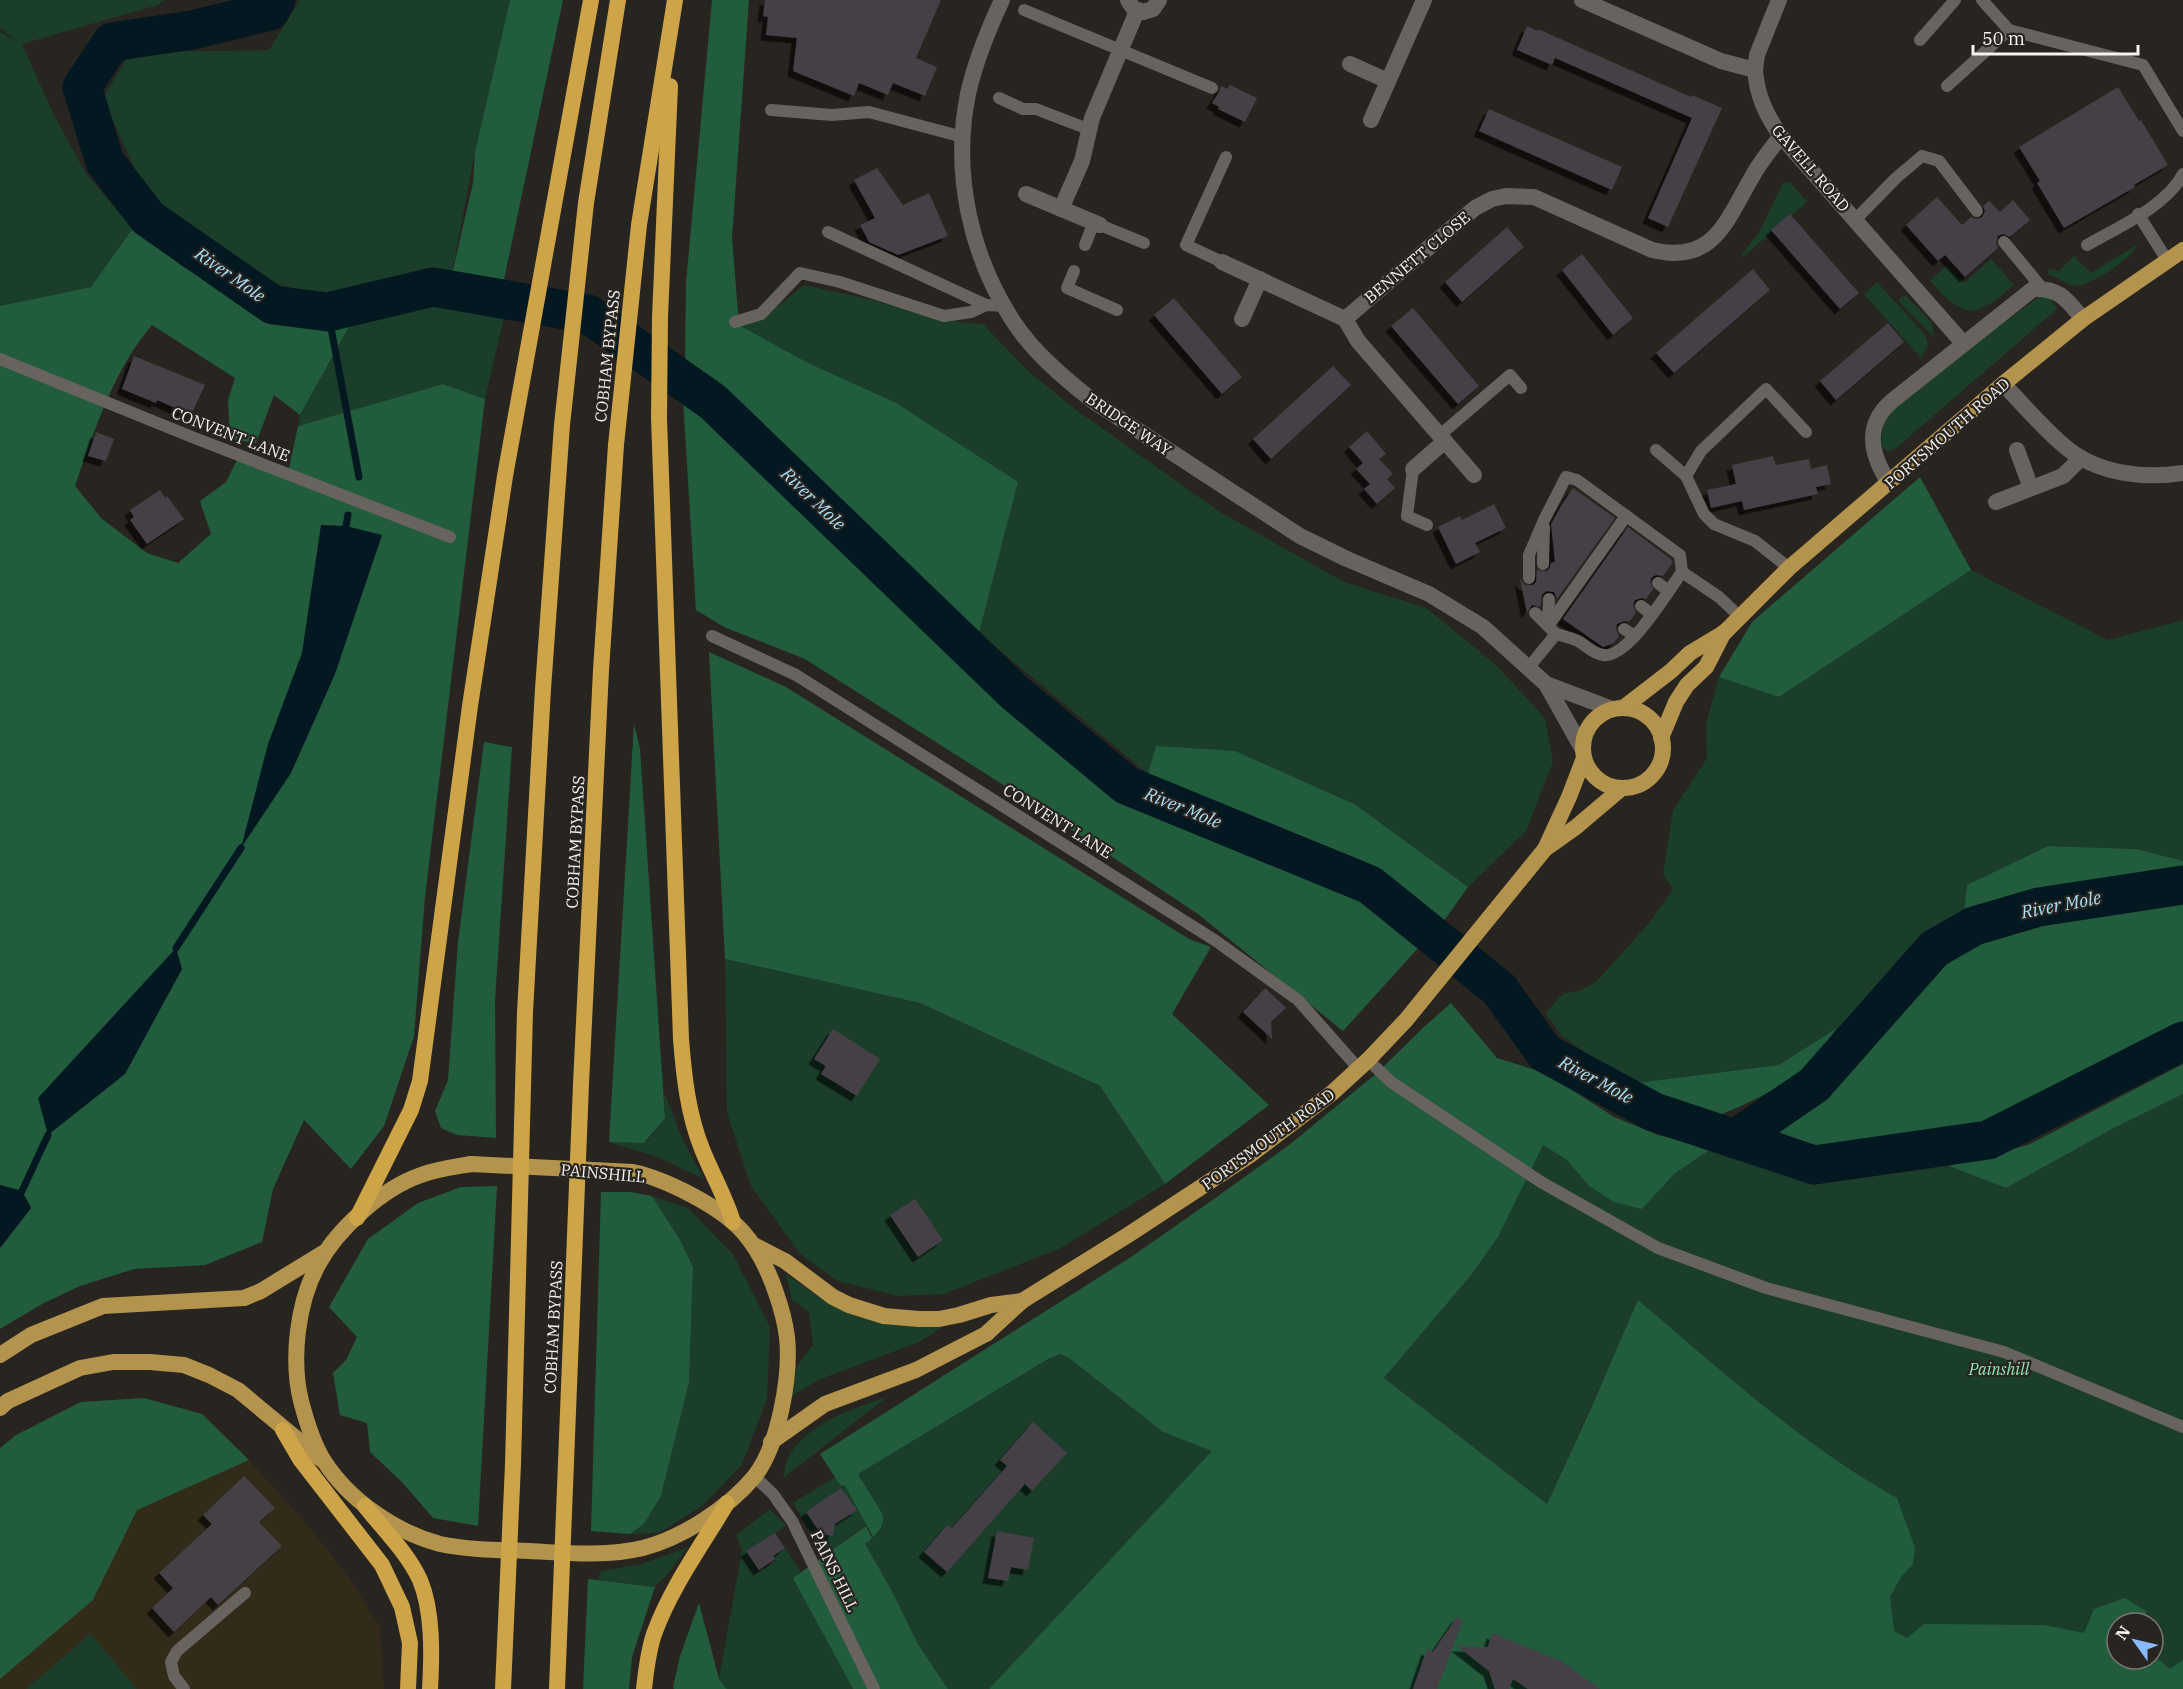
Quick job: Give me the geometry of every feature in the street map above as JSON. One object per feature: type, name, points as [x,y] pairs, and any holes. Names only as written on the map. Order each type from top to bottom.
[{"type":"highway","points":[[357,1218],[411,1110],[420,1080],[470,706],[518,403],[591,0]]},
{"type":"highway","name":"COBHAM BYPASS","points":[[503,1689],[514,1441],[525,1012],[543,689],[562,425],[586,203],[618,0]]},
{"type":"highway","points":[[673,7],[660,317],[659,418],[683,1066],[687,1100],[702,1149],[728,1205],[733,1222]]},
{"type":"highway","name":"COBHAM BYPASS","points":[[557,1689],[581,1084],[601,670],[616,445],[639,225],[673,7]]},
{"type":"highway","points":[[283,1430],[300,1459],[382,1565],[402,1607],[410,1643],[408,1689]]},
{"type":"highway","points":[[644,1689],[648,1655],[654,1633],[669,1600],[727,1503]]},
{"type":"highway","points":[[365,1506],[404,1555],[420,1581],[432,1642],[430,1689]]},
{"type":"main road","name":"PORTSMOUTH ROAD","points":[[1617,709],[1671,671],[1690,653],[1725,632],[1789,568],[2003,384],[2083,319],[2183,250]]},
{"type":"main road","name":"PORTSMOUTH ROAD","points":[[1661,738],[1676,702],[1688,685],[1706,667],[1725,632]]},
{"type":"main road","points":[[1617,709],[1643,713],[1658,728],[1661,738],[1661,759],[1651,777],[1633,787],[1622,788],[1602,783],[1594,777],[1583,753],[1588,728],[1594,720],[1617,709]]},
{"type":"main road","name":"PORTSMOUTH ROAD","points":[[771,1442],[825,1404],[915,1370],[986,1334],[1022,1301],[1250,1155],[1303,1116],[1364,1065],[1406,1020],[1545,849],[1569,797],[1583,753]]},
{"type":"main road","name":"PORTSMOUTH ROAD","points":[[1545,849],[1576,827],[1622,788]]},
{"type":"main road","name":"PAINSHILL","points":[[471,1164],[633,1172],[648,1175],[689,1194],[733,1222],[754,1245],[774,1286],[787,1337],[786,1377],[771,1442],[754,1476],[727,1503],[692,1527],[664,1540],[626,1551],[574,1553],[459,1547],[414,1535],[392,1524],[365,1506],[324,1462],[317,1449],[301,1402],[296,1365],[301,1314],[317,1266],[327,1251],[357,1218],[370,1204],[396,1186],[420,1175],[471,1164]]},
{"type":"main road","name":"PORTSMOUTH ROAD","points":[[754,1245],[785,1261],[833,1297],[849,1305],[884,1316],[939,1318],[959,1315],[991,1305],[1022,1301]]},
{"type":"main road","points":[[0,1355],[32,1335],[104,1306],[244,1298],[261,1291],[327,1251]]},
{"type":"main road","points":[[0,1408],[8,1401],[80,1368],[113,1362],[184,1365],[222,1381],[249,1398],[283,1430],[324,1462]]},
{"type":"street","name":"BRIDGE WAY","points":[[1002,0],[974,72],[965,113],[963,172],[972,229],[988,278],[1012,320],[1047,361],[1069,382],[1107,411],[1300,536],[1347,559],[1409,584],[1454,608],[1499,639],[1546,684],[1583,753]]},
{"type":"street","points":[[1061,209],[1082,161],[1088,129],[1121,50],[1133,5],[1148,12],[1157,5],[1159,0]]},
{"type":"street","points":[[1371,120],[1424,0]]},
{"type":"street","points":[[1582,0],[1721,61],[1755,70],[1756,55],[1779,0]]},
{"type":"street","points":[[1350,64],[1388,81]]},
{"type":"street","name":"GAVELL ROAD","points":[[1755,70],[1756,88],[1762,105],[1781,136],[1963,343]]},
{"type":"street","name":"BENNETT CLOSE","points":[[1345,318],[1461,219],[1492,199],[1521,195],[1534,197],[1652,250],[1665,253],[1689,251],[1701,246],[1723,228],[1760,163],[1781,136]]},
{"type":"street","points":[[1026,194],[1097,224]]},
{"type":"street","points":[[1222,262],[1345,318],[1358,341],[1474,475]]},
{"type":"street","points":[[1242,319],[1260,279]]},
{"type":"street","points":[[1889,483],[1875,457],[1874,426],[1877,417],[1892,401],[2033,289],[2048,288],[2060,295],[2083,319]]},
{"type":"street","points":[[2003,384],[2058,440],[2081,458],[2099,466],[2139,475],[2183,474]]},
{"type":"street","points":[[1413,469],[1442,438]]},
{"type":"street","points":[[2017,450],[2031,488]]},
{"type":"street","points":[[1996,502],[2063,476],[2081,458]]},
{"type":"street","name":"BRIDGE WAY","points":[[1546,684],[1617,709]]},
{"type":"lane","points":[[1920,40],[1955,0]]},
{"type":"lane","points":[[1982,0],[2008,30],[2143,65],[2183,131]]},
{"type":"lane","points":[[1024,10],[1212,88]]},
{"type":"lane","points":[[1947,86],[2008,30]]},
{"type":"lane","points":[[999,98],[1023,109],[1036,109],[1088,129]]},
{"type":"lane","points":[[771,110],[832,115],[869,112],[963,137]]},
{"type":"lane","points":[[1856,220],[1896,178],[1922,156],[1939,161],[1977,211]]},
{"type":"lane","points":[[1222,262],[1186,245],[1226,157]]},
{"type":"lane","points":[[2087,245],[2171,192],[2183,174]]},
{"type":"lane","points":[[2138,214],[2167,260]]},
{"type":"lane","points":[[1085,245],[1097,224],[1144,243]]},
{"type":"lane","points":[[828,232],[986,305],[1006,306]]},
{"type":"lane","points":[[2004,242],[2042,288]]},
{"type":"lane","points":[[1074,271],[1067,288],[1118,310]]},
{"type":"lane","points":[[735,322],[761,314],[800,273],[840,282],[944,315],[971,312],[986,305]]},
{"type":"lane","name":"CONVENT LANE","points":[[0,359],[192,437],[450,537]]},
{"type":"lane","points":[[1442,438],[1510,375],[1521,388]]},
{"type":"lane","points":[[1686,476],[1701,451],[1766,389],[1806,432]]},
{"type":"lane","points":[[1656,450],[1686,476],[1704,514],[1714,524],[1755,541],[1789,568]]},
{"type":"lane","points":[[1413,469],[1407,516],[1427,525]]},
{"type":"lane","points":[[1529,578],[1529,555],[1566,477],[1577,480],[1680,555],[1682,572],[1719,597],[1740,617]]},
{"type":"lane","points":[[1528,667],[1626,516]]},
{"type":"lane","points":[[1543,564],[1544,520]]},
{"type":"lane","points":[[1535,613],[1552,630],[1577,640],[1593,652],[1605,655],[1616,652],[1630,633],[1652,614],[1663,587],[1682,572]]},
{"type":"lane","points":[[1550,599],[1552,630]]},
{"type":"lane","points":[[1641,606],[1652,614]]},
{"type":"lane","name":"CONVENT LANE","points":[[712,636],[796,675],[1216,940],[1298,1000],[1364,1065],[1541,1182],[1658,1248],[1766,1288],[2004,1352],[2183,1427]]},
{"type":"lane","name":"PAINS HILL","points":[[754,1476],[773,1494],[792,1521],[874,1689]]},
{"type":"lane","points":[[184,1689],[174,1676],[171,1662],[177,1651],[245,1593]]},
{"type":"shaded area","points":[[144,1398],[202,1414],[249,1460],[313,1531],[349,1578],[380,1627],[384,1689],[0,1689],[0,1448],[16,1435],[81,1402]]},
{"type":"green space","points":[[0,0],[165,0],[158,5],[22,44],[53,113],[86,174],[133,228],[91,287],[0,306],[0,32],[17,41],[0,28]]},
{"type":"green space","points":[[300,0],[510,0],[475,152],[451,279],[402,281],[324,297],[259,279],[147,196],[103,98],[129,55],[151,52],[269,50]]},
{"type":"green space","points":[[510,0],[563,0],[502,289],[451,279],[473,183],[475,152]]},
{"type":"green space","points":[[712,0],[749,0],[732,238],[739,325],[808,363],[896,403],[1018,482],[979,633],[740,408],[685,363],[686,283]]},
{"type":"green space","points":[[1790,182],[1807,202],[1743,257],[1742,255],[1759,232],[1783,183]]},
{"type":"green space","points":[[133,228],[182,266],[258,305],[325,325],[350,325],[300,415],[274,395],[256,443],[230,439],[228,400],[235,378],[152,325],[126,362],[106,401],[75,486],[102,519],[147,553],[178,563],[211,534],[200,501],[226,482],[238,458],[289,468],[298,426],[443,384],[485,399],[425,897],[414,1036],[384,1126],[351,1169],[304,1120],[273,1189],[262,1242],[205,1265],[134,1269],[80,1286],[42,1304],[0,1329],[0,1248],[31,1208],[22,1191],[0,1185],[0,306],[91,287]]},
{"type":"green space","points":[[2137,245],[2120,264],[2082,285],[2075,286],[2049,275],[2048,269],[2059,271],[2074,256],[2091,273]]},
{"type":"green space","points":[[1991,259],[2014,285],[1980,309],[1970,310],[1952,303],[1930,281],[1947,265],[1964,283]]},
{"type":"green space","points":[[1877,282],[1926,336],[1928,345],[1921,358],[1864,294]]},
{"type":"green space","points":[[804,285],[936,317],[983,324],[1027,370],[1075,409],[1220,512],[1344,582],[1426,608],[1495,664],[1545,718],[1553,762],[1526,831],[1468,887],[1356,805],[1157,746],[1148,774],[979,633],[1018,482],[739,325],[765,317]]},
{"type":"green space","points":[[1905,295],[1932,323],[1934,337],[1899,302],[1900,298]]},
{"type":"green space","points":[[2040,296],[2050,298],[2057,309],[1895,449],[1887,452],[1881,445],[1885,417],[1968,349]]},
{"type":"green space","points":[[431,298],[505,313],[485,399],[443,384],[298,426],[300,415],[350,325]]},
{"type":"green space","points":[[683,400],[707,416],[1039,735],[1130,804],[1361,897],[1419,947],[1343,1031],[1198,914],[1027,800],[805,659],[724,627],[696,610]]},
{"type":"green space","points":[[1920,477],[1971,570],[1779,697],[1719,677],[1752,622]]},
{"type":"green space","points":[[1971,570],[2108,640],[2183,620],[2183,861],[2136,849],[2048,846],[1967,885],[1964,914],[1942,925],[1868,1009],[1779,1065],[1629,1084],[1562,1036],[1545,1013],[1563,994],[1581,990],[1596,982],[1650,922],[1673,889],[1663,875],[1673,810],[1707,758],[1706,724],[1719,677],[1779,697]]},
{"type":"green space","points":[[709,652],[786,687],[1189,939],[1211,947],[1172,1014],[1269,1105],[1165,1184],[1100,1086],[920,1003],[725,959]]},
{"type":"green space","points":[[634,724],[640,749],[665,1118],[644,1143],[609,1142]]},
{"type":"green space","points":[[484,742],[512,747],[495,1000],[496,1138],[457,1135],[441,1128],[435,1111],[448,1080],[458,942]]},
{"type":"green space","points":[[1156,746],[1235,751],[1356,805],[1468,887],[1441,925],[1368,863],[1148,774]]},
{"type":"green space","points":[[2048,846],[2136,849],[2183,861],[2183,874],[2102,881],[1964,914],[1967,885]]},
{"type":"green space","points":[[2174,894],[2183,894],[2183,1027],[1968,1128],[1817,1147],[1776,1131],[1851,1071],[1894,1011],[1942,959],[1988,934]]},
{"type":"green space","points":[[725,959],[920,1003],[1100,1086],[1165,1184],[1061,1248],[944,1294],[899,1296],[838,1281],[800,1254],[751,1186],[727,1113]]},
{"type":"green space","points":[[1451,1003],[1497,1058],[1545,1073],[1614,1117],[1658,1135],[1711,1149],[1675,1173],[1642,1209],[1614,1202],[1589,1186],[1567,1160],[1543,1145],[1498,1237],[1472,1274],[1384,1378],[1547,1504],[1638,1300],[1795,1431],[1828,1455],[1897,1498],[1915,1548],[1913,1564],[1901,1577],[1890,1597],[1894,1631],[1907,1638],[1924,1624],[2044,1625],[2084,1633],[2094,1609],[2125,1598],[2146,1611],[2105,1611],[2105,1671],[2165,1671],[2165,1665],[2170,1669],[2183,1660],[2183,1689],[989,1689],[1212,1451],[1163,1432],[1069,1358],[1060,1354],[858,1474],[882,1513],[882,1526],[873,1537],[845,1486],[840,1485],[820,1454],[1131,1257],[1214,1199],[1289,1145],[1377,1073]]},
{"type":"green space","points":[[1837,1028],[1806,1068],[1787,1082],[1758,1098],[1715,1116],[1706,1118],[1629,1084],[1779,1065]]},
{"type":"green space","points":[[2183,1064],[2183,1094],[2114,1128],[2006,1188],[1949,1166],[2028,1145]]},
{"type":"green space","name":"Painshill","points":[[1568,1087],[1614,1117],[1658,1135],[1732,1154],[1812,1185],[1949,1166],[2006,1188],[2114,1128],[2183,1094],[2183,1689],[1858,1689],[1625,1332],[1547,1504],[1384,1378],[1472,1274],[1498,1237]]},
{"type":"green space","points":[[664,1092],[683,1140],[704,1179],[657,1157],[609,1142],[645,1143],[665,1118]]},
{"type":"green space","points":[[497,1186],[478,1526],[433,1518],[402,1482],[370,1452],[367,1423],[340,1415],[333,1373],[346,1360],[357,1337],[329,1307],[368,1239],[418,1203],[461,1187]]},
{"type":"green space","points":[[601,1192],[631,1192],[652,1196],[680,1240],[693,1267],[689,1382],[661,1496],[644,1524],[630,1534],[591,1531]]},
{"type":"green space","points":[[652,1196],[688,1208],[733,1254],[770,1327],[767,1399],[742,1465],[702,1506],[659,1533],[630,1534],[644,1524],[661,1496],[689,1381],[693,1267],[680,1240]]},
{"type":"green space","points":[[786,1274],[820,1298],[944,1326],[919,1342],[818,1380],[792,1396],[797,1366],[813,1345],[809,1312],[792,1300]]},
{"type":"green space","points":[[1060,1354],[1069,1358],[1163,1432],[1213,1451],[989,1689],[948,1689],[918,1644],[892,1591],[864,1544],[881,1529],[882,1513],[858,1474]]},
{"type":"green space","points":[[887,1397],[783,1478],[789,1455],[811,1432],[835,1417]]},
{"type":"green space","points":[[144,1398],[202,1414],[249,1460],[137,1510],[93,1600],[0,1679],[0,1448],[16,1435],[81,1402]]},
{"type":"green space","points":[[835,1477],[840,1485],[845,1486],[866,1525],[825,1555],[793,1503]]},
{"type":"green space","points":[[770,1509],[786,1526],[747,1551],[764,1569],[775,1561],[773,1556],[785,1548],[801,1572],[793,1578],[853,1689],[727,1689],[719,1679],[742,1550],[736,1535]]},
{"type":"green space","points":[[866,1526],[872,1538],[865,1544],[892,1591],[918,1644],[948,1689],[853,1689],[793,1578]]},
{"type":"green space","points":[[687,1548],[655,1587],[598,1580],[601,1571],[641,1564]]},
{"type":"green space","points":[[588,1579],[655,1587],[632,1657],[629,1689],[583,1689]]},
{"type":"green space","points":[[699,1603],[719,1679],[727,1689],[674,1689],[673,1687],[680,1656]]},
{"type":"green space","points":[[90,1634],[137,1689],[26,1689]]},
{"type":"water","points":[[321,525],[346,526],[382,535],[335,674],[291,773],[241,848],[268,744],[302,653]]},
{"type":"water","points":[[176,948],[182,969],[125,1074],[48,1135],[38,1098]]},
{"type":"water","points":[[0,1185],[22,1191],[31,1208],[0,1248]]},
{"type":"building","points":[[765,0],[941,0],[916,58],[937,67],[925,96],[893,83],[888,95],[859,83],[854,96],[793,71],[797,38],[766,35],[768,17],[763,16]]},
{"type":"building","points":[[1527,26],[1691,97],[1692,95],[1722,108],[1668,227],[1648,218],[1692,118],[1555,58],[1552,65],[1517,50]]},
{"type":"building","points":[[1230,85],[1257,98],[1245,122],[1218,109],[1219,107],[1212,103],[1221,86],[1227,89]]},
{"type":"building","points":[[2118,87],[2168,165],[2064,228],[2037,183],[2040,181],[2019,147]]},
{"type":"building","points":[[1489,109],[1622,167],[1612,190],[1479,131]]},
{"type":"building","points":[[877,168],[903,205],[929,193],[948,236],[898,255],[869,242],[860,225],[875,218],[854,180]]},
{"type":"building","points":[[1937,197],[1962,225],[1971,217],[1977,219],[1982,217],[1985,211],[1983,206],[1989,201],[2000,212],[2013,200],[2030,220],[2010,237],[2003,234],[1998,236],[1996,243],[1998,248],[1965,277],[1945,255],[1938,261],[1906,225]]},
{"type":"building","points":[[1790,214],[1859,293],[1840,309],[1771,230]]},
{"type":"building","points":[[1507,227],[1524,247],[1462,302],[1445,282]]},
{"type":"building","points":[[1582,254],[1633,318],[1613,335],[1562,270]]},
{"type":"building","points":[[1753,269],[1770,290],[1674,373],[1656,353]]},
{"type":"building","points":[[1174,298],[1242,377],[1222,394],[1154,315]]},
{"type":"building","points":[[1413,308],[1479,386],[1458,404],[1391,326]]},
{"type":"building","points":[[1888,323],[1904,342],[1836,400],[1820,381]]},
{"type":"building","points":[[134,356],[205,385],[191,415],[157,400],[156,403],[122,389]]},
{"type":"building","points":[[1333,366],[1351,385],[1271,459],[1253,439]]},
{"type":"building","points":[[1367,431],[1386,454],[1379,459],[1393,474],[1387,479],[1395,488],[1377,504],[1364,489],[1370,484],[1356,469],[1363,463],[1349,447]]},
{"type":"building","points":[[96,432],[114,439],[106,461],[88,456]]},
{"type":"building","points":[[1773,456],[1776,465],[1809,459],[1811,469],[1827,465],[1831,484],[1816,487],[1818,494],[1744,510],[1742,501],[1711,508],[1707,490],[1736,484],[1732,465]]},
{"type":"building","points":[[1573,488],[1615,518],[1557,599],[1554,592],[1546,591],[1542,595],[1540,607],[1532,605],[1527,613],[1520,579],[1525,585],[1533,585],[1536,582],[1537,570],[1546,571],[1550,568],[1551,563],[1555,562],[1551,524]]},
{"type":"building","points":[[160,490],[184,519],[147,544],[130,520],[134,517],[130,510]]},
{"type":"building","points":[[1494,504],[1506,528],[1475,543],[1480,552],[1456,564],[1438,527],[1460,516],[1462,520]]},
{"type":"building","points":[[1628,527],[1673,562],[1663,576],[1652,577],[1650,582],[1653,589],[1646,599],[1635,600],[1633,605],[1636,613],[1629,622],[1624,621],[1617,624],[1616,629],[1619,636],[1614,643],[1603,647],[1563,619]]},
{"type":"building","points":[[1265,988],[1286,1008],[1271,1022],[1272,1039],[1243,1012]]},
{"type":"building","points":[[833,1029],[880,1059],[857,1096],[821,1074],[826,1066],[814,1059]]},
{"type":"building","points":[[915,1199],[943,1240],[918,1257],[890,1215]]},
{"type":"building","points":[[1033,1422],[1067,1453],[1032,1491],[1025,1484],[947,1572],[924,1552],[947,1525],[952,1528],[1007,1466],[1000,1460]]},
{"type":"building","points":[[244,1476],[275,1508],[259,1522],[282,1546],[218,1605],[211,1597],[174,1632],[152,1608],[173,1588],[159,1573],[212,1524],[203,1515]]},
{"type":"building","points":[[841,1488],[857,1510],[835,1524],[833,1536],[821,1534],[806,1512]]},
{"type":"building","points":[[997,1531],[1034,1538],[1028,1570],[1011,1567],[1008,1581],[988,1578]]},
{"type":"building","points":[[775,1533],[785,1548],[773,1556],[775,1559],[759,1570],[746,1551]]},
{"type":"building","points":[[1457,1617],[1463,1620],[1437,1689],[1413,1689],[1427,1649],[1433,1652]]},
{"type":"building","points":[[1492,1633],[1561,1661],[1600,1689],[1528,1689],[1513,1679],[1509,1689],[1495,1689],[1489,1671],[1457,1646],[1488,1647]]},
{"type":"waterway","name":"River Mole","points":[[276,0],[270,11],[192,30],[112,42],[82,87],[105,162],[148,218],[273,305],[328,312],[433,287],[588,314],[713,402],[1014,692],[1126,785],[1370,885],[1499,989],[1545,1053],[1654,1112],[1814,1165],[1988,1140],[2183,1041]]},
{"type":"waterway","points":[[328,312],[359,477]]},
{"type":"waterway","points":[[346,526],[348,515]]},
{"type":"waterway","points":[[176,948],[241,848]]},
{"type":"waterway","name":"River Mole","points":[[1735,1139],[1814,1085],[1934,949],[1974,926],[2039,907],[2183,885]]},
{"type":"waterway","points":[[22,1191],[48,1135]]}]
